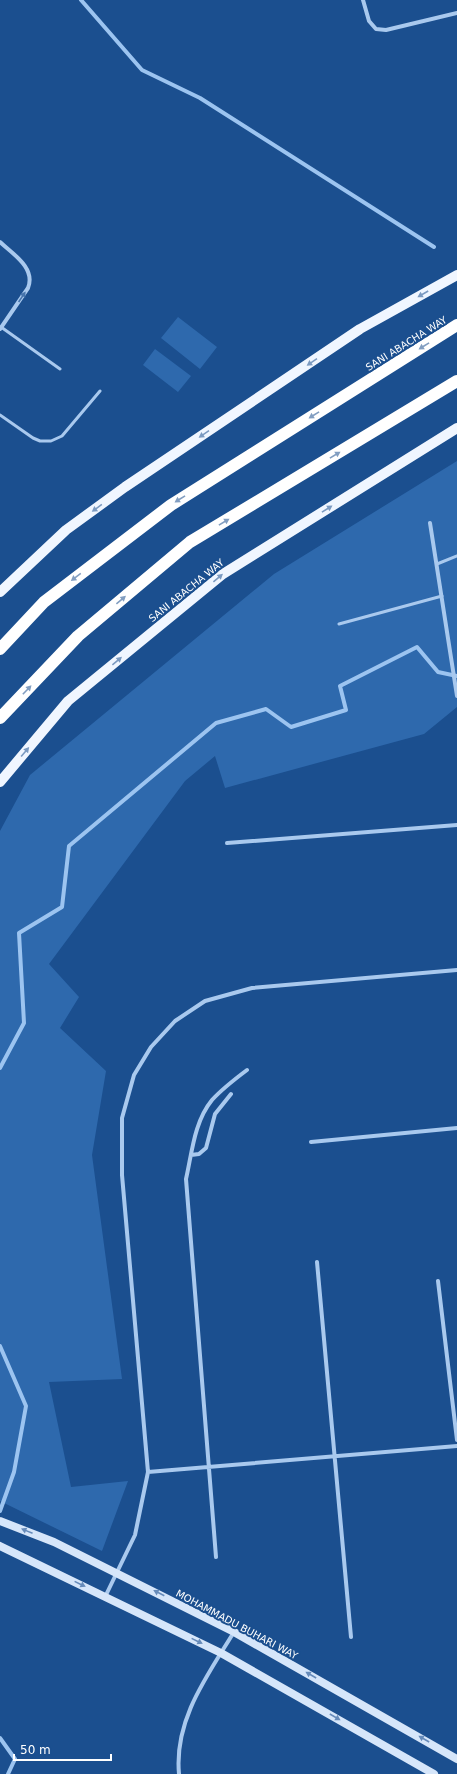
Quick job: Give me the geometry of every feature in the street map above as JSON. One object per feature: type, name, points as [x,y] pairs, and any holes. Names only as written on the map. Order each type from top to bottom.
[{"type":"highway","name":"SANI ABACHA WAY","points":[[0,649],[44,602],[171,505],[457,325]]},
{"type":"highway","points":[[0,718],[78,636],[190,542],[457,381]]},
{"type":"main road","points":[[0,592],[66,530],[125,488],[360,329],[457,275]]},
{"type":"main road","name":"SANI ABACHA WAY","points":[[0,782],[68,702],[223,574],[457,428]]},
{"type":"main road","name":"MOHAMMADU BUHARI WAY","points":[[0,1521],[54,1542],[117,1572],[234,1632],[457,1759]]},
{"type":"main road","points":[[0,1546],[221,1653],[434,1774]]},
{"type":"street","points":[[363,0],[369,21],[376,29],[386,30],[457,13]]},
{"type":"street","points":[[0,242],[27,268],[31,281],[28,288],[1,328]]},
{"type":"street","points":[[430,523],[457,696]]},
{"type":"street","points":[[227,843],[457,825]]},
{"type":"street","points":[[106,1597],[135,1535],[148,1472],[122,1175],[122,1118],[134,1075],[150,1047],[175,1021],[205,1001],[252,988],[457,970]]},
{"type":"street","points":[[216,1557],[186,1179],[197,1129],[205,1110],[219,1093],[247,1070]]},
{"type":"street","points":[[192,1155],[198,1154],[206,1148],[215,1114],[231,1094]]},
{"type":"street","points":[[311,1142],[457,1128]]},
{"type":"street","points":[[317,1262],[351,1637]]},
{"type":"street","points":[[438,1281],[457,1440]]},
{"type":"street","points":[[148,1472],[457,1446]]},
{"type":"street","points":[[179,1774],[180,1742],[186,1718],[197,1692],[234,1632]]},
{"type":"lane","points":[[1,328],[60,369]]},
{"type":"lane","points":[[0,415],[33,438],[40,441],[51,440],[62,436],[100,391]]},
{"type":"lane","points":[[437,564],[457,556]]},
{"type":"lane","points":[[339,624],[442,596]]},
{"type":"shaded area","points":[[178,317],[217,347],[200,369],[161,338]]},
{"type":"shaded area","points":[[155,349],[191,376],[178,392],[143,365]]},
{"type":"shaded area","points":[[457,461],[457,707],[424,734],[225,788],[215,756],[185,781],[49,964],[79,997],[60,1028],[106,1071],[92,1155],[122,1379],[49,1382],[71,1487],[128,1481],[102,1551],[0,1501],[0,831],[30,775],[274,574]]},
{"type":"waterway","points":[[81,0],[142,70],[200,98],[434,247]]},
{"type":"waterway","points":[[0,1068],[24,1023],[19,933],[62,907],[69,846],[216,723],[266,709],[291,727],[346,710],[340,686],[417,647],[438,672],[457,676]]},
{"type":"waterway","points":[[0,1346],[26,1406],[14,1472],[0,1511]]},
{"type":"waterway","points":[[0,1738],[15,1759],[8,1774]]}]
